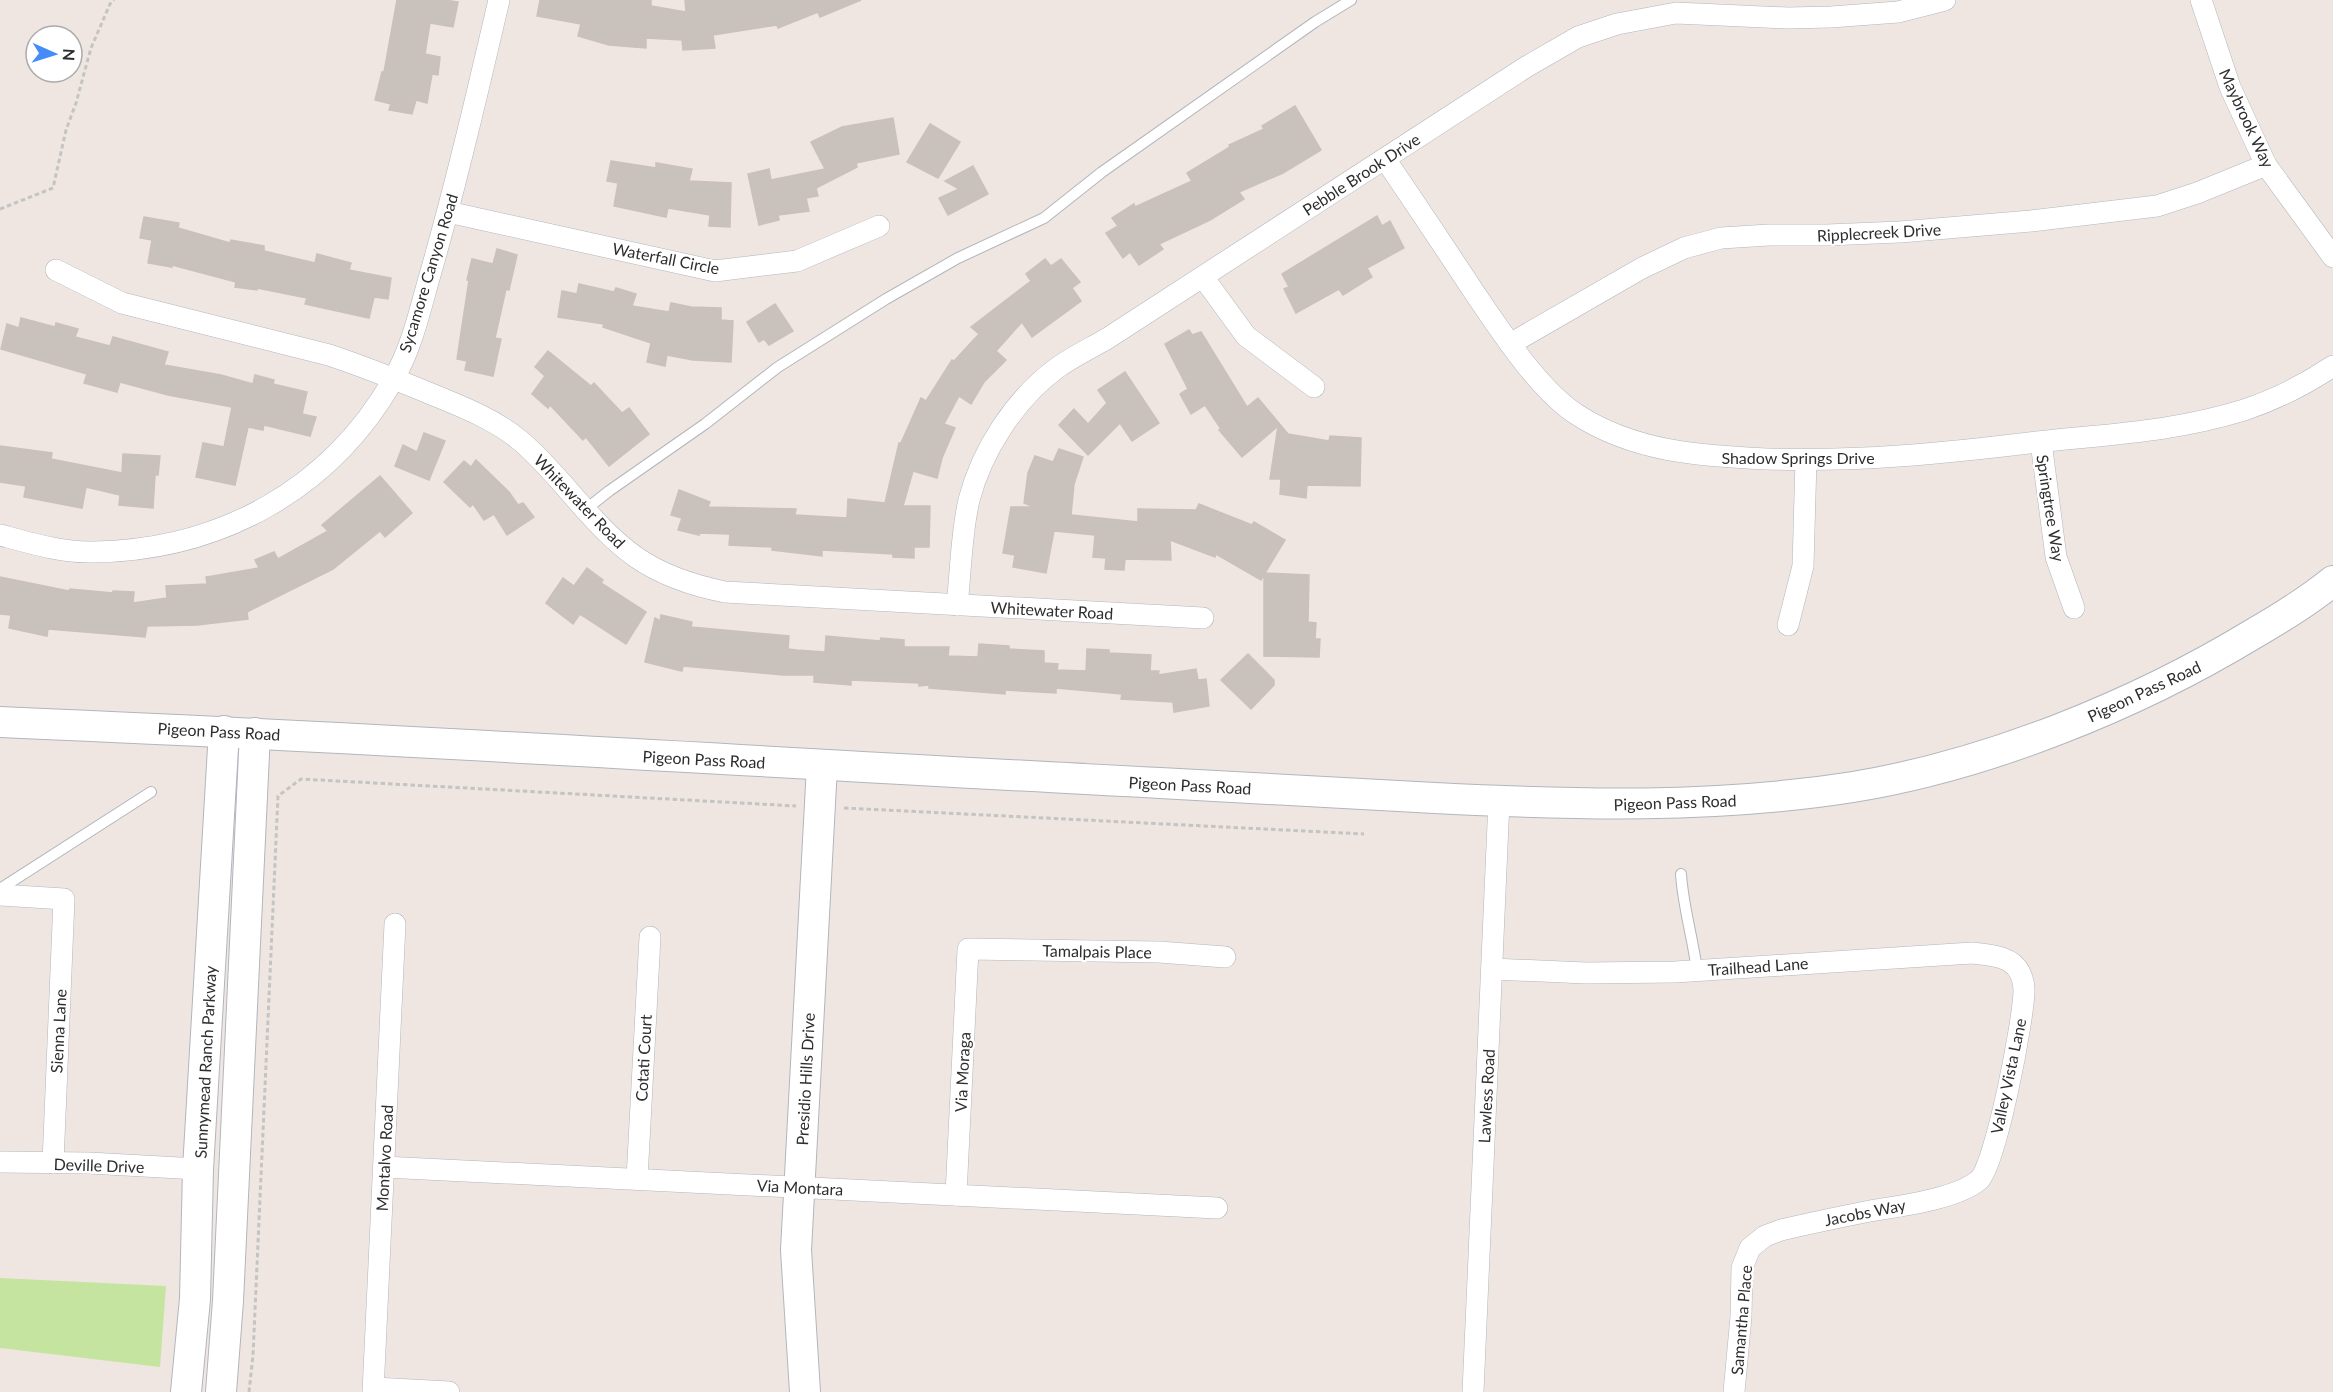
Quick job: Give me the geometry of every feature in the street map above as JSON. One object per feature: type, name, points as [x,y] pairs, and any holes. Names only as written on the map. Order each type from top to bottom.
[{"type":"street","name":"Sycamore Canyon Road","points":[[0,535],[66,550],[92,552],[162,545],[206,534],[237,523],[281,499],[320,472],[369,416],[394,378],[412,338],[448,212],[500,0]]},
{"type":"street","name":"Pebble Brook Drive","points":[[957,605],[969,502],[976,478],[996,438],[1022,399],[1057,368],[1108,338],[1547,55],[1578,37],[1617,24],[1676,13],[1788,18],[1831,17],[1898,12],[1945,0]]},
{"type":"street","name":"Maybrook Way","points":[[2201,0],[2230,87],[2266,165],[2333,257]]},
{"type":"street","name":"Shadow Springs Drive","points":[[1385,159],[1510,344],[1558,399],[1575,414],[1611,433],[1666,451],[1722,457],[1806,460],[1942,454],[2126,435],[2177,427],[2246,409],[2291,389],[2333,366]]},
{"type":"street","name":"Ripplecreek Drive","points":[[1510,344],[1641,268],[1684,248],[1721,238],[1900,232],[2031,221],[2157,206],[2266,165]]},
{"type":"street","name":"Waterfall Circle","points":[[448,212],[715,271],[797,261],[879,226]]},
{"type":"street","name":"Whitewater Road","points":[[56,270],[122,303],[329,355],[394,378],[490,420],[516,437],[534,453],[617,543],[663,574],[706,588],[724,592],[1203,618]]},
{"type":"street","points":[[1203,277],[1246,336],[1314,387]]},
{"type":"street","name":"Springtree Way","points":[[2041,442],[2056,557],[2074,608]]},
{"type":"street","points":[[1788,625],[1803,566],[1806,460]]},
{"type":"street","name":"Pigeon Pass Road","points":[[0,722],[224,731],[822,766],[1499,801],[1631,805],[1733,801],[1859,786],[1924,771],[2056,731],[2128,700],[2210,660],[2308,601],[2333,581]]},
{"type":"street","name":"Sunnymead Ranch Parkway","points":[[186,1392],[195,1299],[198,1169],[224,731]]},
{"type":"street","name":"Sunnymead Ranch Parkway","points":[[222,1383],[255,733]]},
{"type":"street","name":"Presidio Hills Drive","points":[[805,1392],[796,1250],[822,766]]},
{"type":"street","name":"Lawless Road","points":[[1473,1392],[1499,801]]},
{"type":"street","name":"Sienna Lane","points":[[0,895],[64,899],[52,1163]]},
{"type":"street","name":"Montalvo Road","points":[[374,1390],[396,924]]},
{"type":"street","name":"Cotati Court","points":[[637,1179],[650,936]]},
{"type":"street","name":"Tamalpais Place","points":[[968,949],[1159,952],[1225,957]]},
{"type":"street","name":"Via Moraga","points":[[956,1195],[968,949]]},
{"type":"street","name":"Trailhead Lane","points":[[1492,969],[1586,973],[1697,971],[1972,953],[2007,959],[2019,971]]},
{"type":"street","name":"Valley Vista Lane","points":[[1981,1178],[1998,1128],[2019,1033],[2024,989],[2019,971]]},
{"type":"street","name":"Deville Drive","points":[[0,1162],[198,1169]]},
{"type":"street","name":"Via Montara","points":[[384,1167],[1217,1208]]},
{"type":"street","points":[[198,1169],[215,1180],[218,1203],[211,1334],[222,1383]]},
{"type":"street","name":"Jacobs Way","points":[[1750,1248],[1765,1236],[1781,1230],[1921,1201],[1965,1189],[1981,1178]]},
{"type":"street","name":"Samantha Place","points":[[1734,1392],[1741,1317],[1742,1268],[1750,1248]]},
{"type":"street","points":[[374,1390],[449,1392]]},
{"type":"lane","points":[[585,510],[705,424],[778,367],[886,299],[958,258],[1044,218],[1102,172],[1315,22],[1351,0]]},
{"type":"lane","points":[[0,889],[152,792]]},
{"type":"lane","points":[[1681,874],[1682,897],[1693,938],[1697,971]]},
{"type":"path","points":[[0,209],[52,188],[66,130],[91,48],[110,4],[114,0]]},
{"type":"path","points":[[249,1392],[253,1355],[278,796],[302,779],[769,806],[1364,834]]},
{"type":"green space","points":[[0,1278],[166,1286],[160,1367],[0,1348]]},
{"type":"building","points":[[397,0],[458,2],[453,27],[430,23],[425,54],[440,57],[438,75],[432,74],[427,103],[416,100],[412,114],[389,110],[391,104],[375,100],[382,72],[384,72]]},
{"type":"building","points":[[540,0],[651,0],[651,6],[686,12],[685,0],[861,0],[820,17],[818,12],[778,28],[777,25],[713,35],[715,48],[683,50],[682,40],[646,38],[646,48],[609,45],[578,36],[581,24],[537,16]]},
{"type":"building","points":[[1295,106],[1321,150],[1283,173],[1239,192],[1244,199],[1210,220],[1159,244],[1163,249],[1139,265],[1130,252],[1123,258],[1106,233],[1118,226],[1112,218],[1134,204],[1135,207],[1192,181],[1187,173],[1230,147],[1229,145],[1264,129],[1262,126]]},
{"type":"building","points":[[893,118],[899,154],[856,163],[857,167],[816,188],[818,196],[806,198],[809,211],[778,215],[779,220],[759,225],[748,174],[769,169],[771,180],[825,169],[811,142],[842,127]]},
{"type":"building","points":[[930,124],[960,142],[938,178],[907,162]]},
{"type":"building","points":[[611,161],[656,168],[656,163],[692,169],[689,181],[731,183],[730,227],[709,226],[710,215],[668,208],[666,217],[614,206],[618,183],[607,181]]},
{"type":"building","points":[[973,166],[988,194],[948,215],[939,198],[959,189],[945,181]]},
{"type":"building","points":[[1377,216],[1382,226],[1390,221],[1404,248],[1367,268],[1372,277],[1343,295],[1339,289],[1296,313],[1284,289],[1289,287],[1282,274]]},
{"type":"building","points":[[144,217],[179,223],[178,228],[230,243],[231,240],[264,246],[264,251],[315,263],[317,254],[351,263],[349,270],[391,278],[388,299],[374,297],[369,318],[305,304],[307,298],[257,288],[257,290],[235,287],[236,282],[172,265],[172,267],[148,263],[152,240],[140,238]]},
{"type":"building","points":[[497,249],[517,255],[509,290],[506,289],[495,338],[501,339],[493,376],[465,370],[467,361],[457,359],[469,280],[467,280],[472,259],[493,264]]},
{"type":"building","points":[[1045,259],[1051,266],[1061,259],[1080,282],[1072,288],[1081,301],[1032,337],[1022,322],[996,351],[1006,360],[984,382],[971,404],[959,396],[944,424],[955,428],[942,458],[937,478],[913,471],[903,506],[930,506],[929,547],[914,547],[914,558],[893,557],[893,554],[822,550],[822,556],[772,550],[772,547],[729,545],[730,534],[699,533],[699,535],[678,530],[682,518],[671,515],[679,490],[710,502],[708,507],[796,509],[795,515],[847,518],[848,499],[885,503],[899,443],[921,398],[926,401],[952,360],[954,361],[979,334],[971,327],[1031,281],[1026,274]]},
{"type":"building","points":[[579,284],[614,292],[616,288],[636,294],[632,306],[669,312],[671,303],[691,307],[721,308],[721,320],[733,321],[731,362],[693,360],[667,355],[665,366],[647,362],[651,343],[603,327],[604,324],[558,317],[562,291],[577,294]]},
{"type":"building","points":[[775,304],[793,331],[769,345],[764,339],[759,342],[747,322]]},
{"type":"building","points":[[21,318],[55,327],[56,323],[78,329],[75,337],[110,346],[113,337],[168,352],[164,365],[221,375],[253,384],[255,375],[274,380],[273,384],[307,392],[302,414],[316,417],[310,436],[264,425],[263,430],[248,427],[235,485],[196,477],[203,443],[224,447],[232,407],[168,395],[120,382],[117,392],[84,383],[87,374],[1,349],[7,324],[19,328]]},
{"type":"building","points":[[1189,330],[1192,335],[1201,332],[1247,407],[1258,398],[1288,434],[1329,441],[1330,436],[1361,438],[1360,486],[1307,485],[1306,498],[1280,494],[1281,479],[1270,479],[1278,426],[1242,457],[1219,430],[1221,429],[1205,405],[1191,414],[1180,394],[1188,389],[1165,344]]},
{"type":"building","points":[[548,351],[591,386],[594,383],[622,413],[629,408],[649,434],[609,466],[586,437],[583,440],[550,405],[548,408],[532,394],[545,376],[535,367]]},
{"type":"building","points":[[1125,372],[1159,423],[1132,441],[1120,423],[1088,455],[1059,425],[1074,409],[1088,424],[1107,403],[1098,390]]},
{"type":"building","points":[[424,433],[445,441],[429,480],[395,466],[403,445],[417,452]]},
{"type":"building","points":[[0,446],[52,453],[51,459],[122,473],[123,454],[160,456],[158,475],[155,475],[153,508],[119,505],[120,495],[86,487],[82,508],[24,497],[26,486],[0,482]]},
{"type":"building","points":[[1059,449],[1083,457],[1074,484],[1071,515],[1138,522],[1138,509],[1196,510],[1199,504],[1252,525],[1254,522],[1285,540],[1265,573],[1309,575],[1308,622],[1316,623],[1315,639],[1320,639],[1319,657],[1264,656],[1264,575],[1261,580],[1216,554],[1215,557],[1170,540],[1171,560],[1125,559],[1124,570],[1105,569],[1106,558],[1093,557],[1095,535],[1054,531],[1046,573],[1013,567],[1015,555],[1003,553],[1011,507],[1034,507],[1024,503],[1028,473],[1035,456],[1053,462]]},
{"type":"building","points":[[476,460],[509,492],[518,505],[523,503],[534,517],[507,535],[494,514],[484,520],[473,504],[470,507],[444,482],[464,461],[471,467]]},
{"type":"building","points":[[380,476],[412,513],[385,537],[380,531],[333,569],[247,612],[248,619],[197,625],[147,626],[145,637],[48,629],[47,636],[9,628],[11,615],[0,614],[0,577],[69,591],[70,589],[113,593],[113,591],[134,592],[133,603],[167,598],[166,586],[207,584],[206,577],[259,568],[255,560],[274,552],[278,559],[328,531],[322,525]]},
{"type":"building","points":[[587,568],[603,580],[601,583],[646,612],[626,644],[580,614],[573,624],[546,603],[563,578],[574,586]]},
{"type":"building","points":[[661,615],[692,622],[691,627],[789,636],[788,649],[797,650],[825,652],[826,636],[880,641],[881,638],[904,640],[904,647],[949,647],[948,656],[978,657],[979,644],[1009,646],[1009,649],[1044,651],[1044,663],[1058,664],[1057,670],[1086,671],[1087,649],[1109,650],[1109,653],[1151,655],[1150,671],[1159,671],[1158,675],[1196,669],[1198,680],[1206,679],[1209,706],[1174,712],[1173,702],[1121,699],[1122,694],[1056,688],[1056,693],[1005,690],[1005,694],[929,688],[929,685],[919,686],[919,683],[851,680],[851,685],[814,682],[814,675],[783,675],[683,666],[682,671],[645,662],[655,618],[660,621]]},
{"type":"building","points":[[1248,654],[1274,680],[1274,685],[1251,709],[1221,680]]}]
